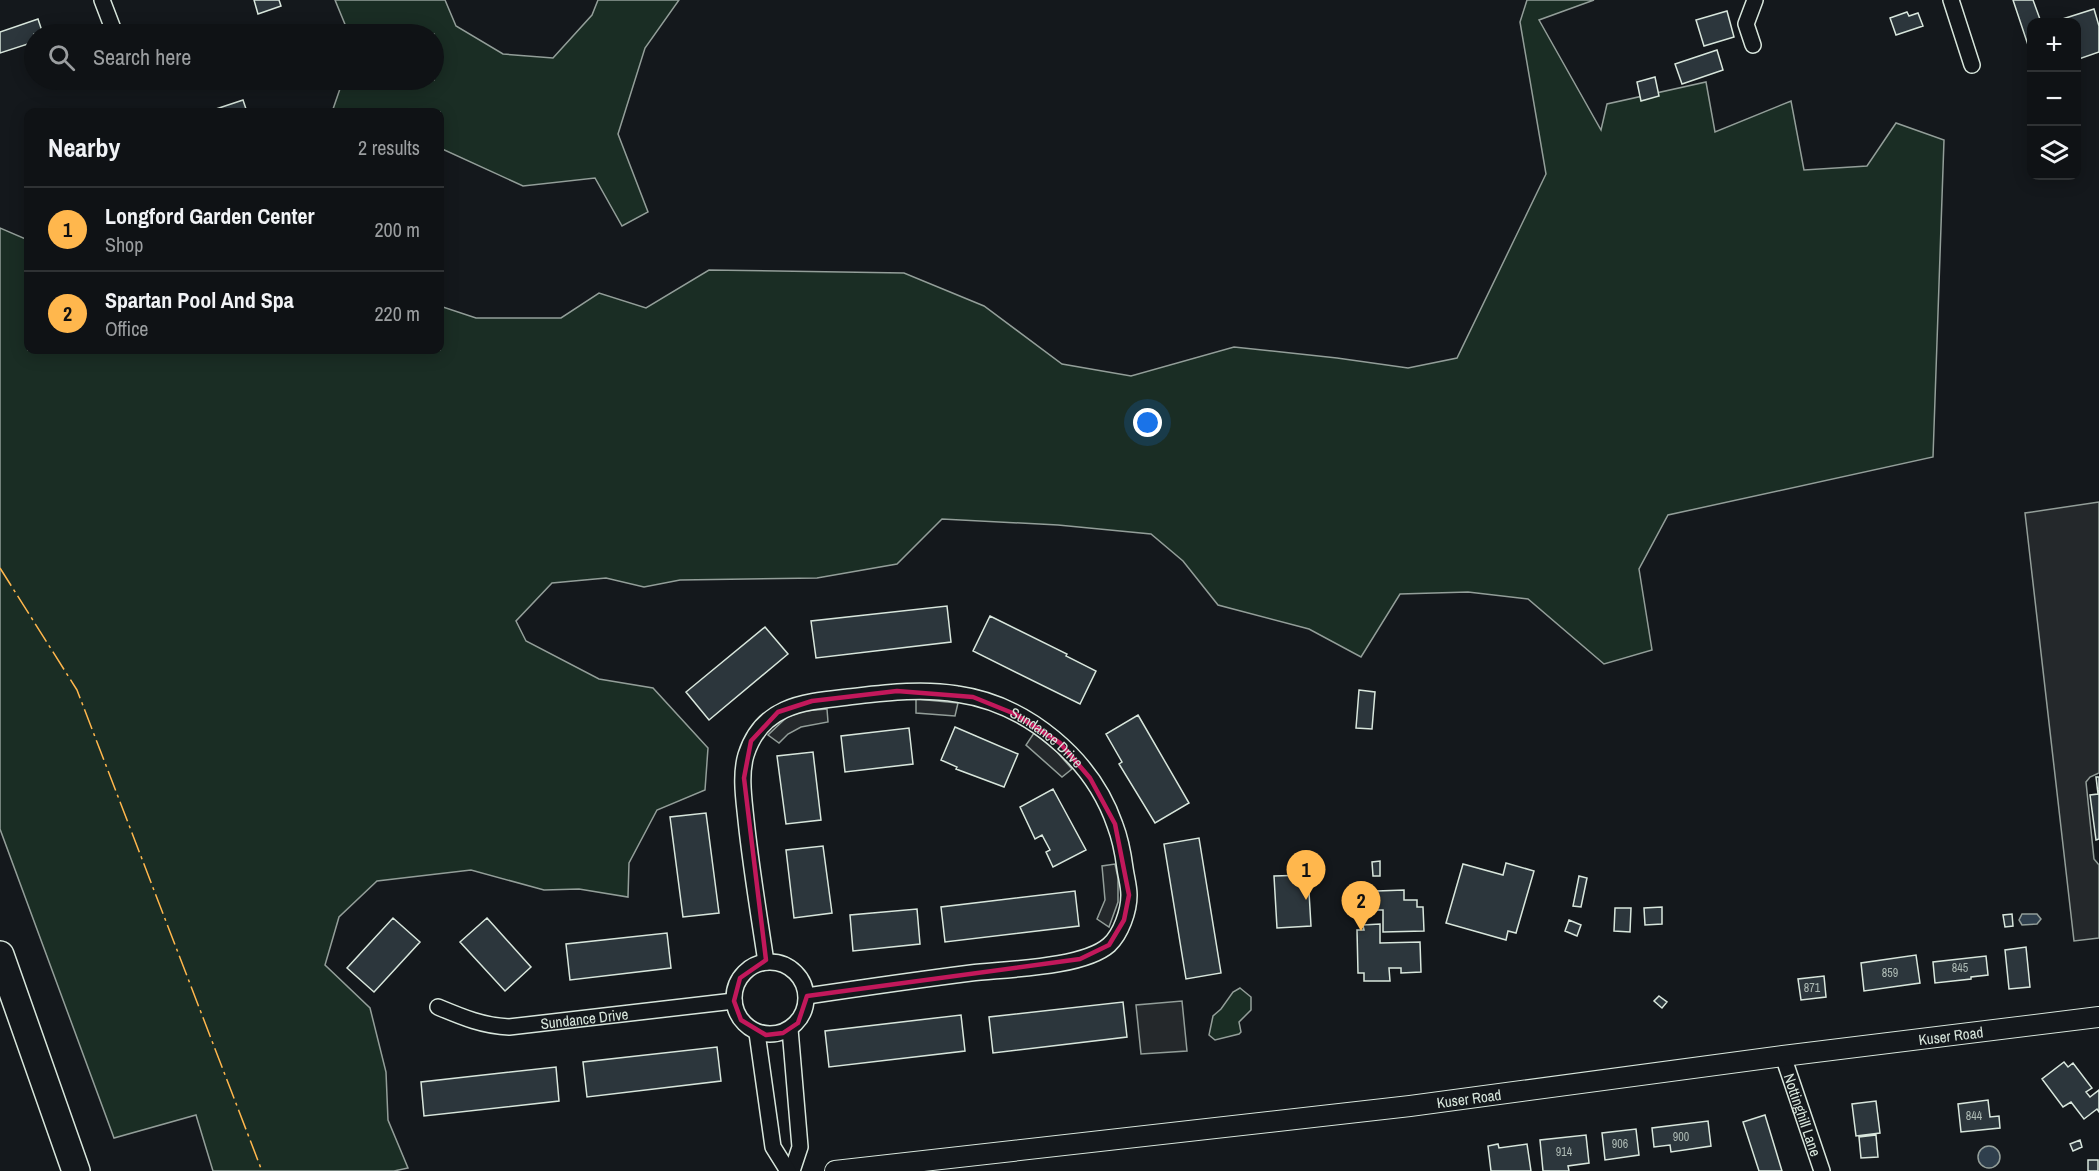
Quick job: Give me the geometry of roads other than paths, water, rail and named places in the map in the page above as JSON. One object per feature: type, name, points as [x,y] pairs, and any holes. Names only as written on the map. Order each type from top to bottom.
[{"type":"highway","points":[[0,955],[76,1171]]},
{"type":"street","points":[[102,0],[111,24]]},
{"type":"street","points":[[1753,45],[1746,24],[1755,0]]},
{"type":"street","points":[[1951,0],[1972,65]]},
{"type":"street","name":"Sundance Drive","points":[[766,962],[751,863],[744,778],[745,758],[751,741],[766,720],[778,712],[812,701],[897,691],[944,692],[973,697],[1016,714],[1036,724],[1060,743],[1090,778],[1101,795],[1115,824],[1121,846],[1129,895],[1124,920],[1109,945],[1080,959],[1059,964],[807,996]]},
{"type":"street","points":[[766,962],[776,962],[794,970],[805,986],[807,996],[803,1015],[790,1029],[774,1035],[757,1033],[741,1020],[734,1000],[736,985],[745,972],[766,962]]},
{"type":"street","name":"Sundance Drive","points":[[438,1007],[479,1023],[494,1027],[509,1027],[734,1000]]},
{"type":"street","name":"Kuser Road","points":[[835,1171],[1410,1106],[1783,1056],[2099,1017]]},
{"type":"street","points":[[790,1029],[800,1147],[790,1171]]},
{"type":"street","points":[[757,1033],[773,1147],[790,1171]]},
{"type":"street","name":"Nottinghill Lane","points":[[1783,1056],[1822,1171]]},
{"type":"water","points":[[2022,914],[2037,914],[2041,919],[2037,924],[2022,925],[2019,920]]},
{"type":"water","points":[[1989,1146],[1997,1149],[2000,1157],[1997,1165],[1989,1168],[1981,1165],[1978,1157],[1981,1149]]},
{"type":"place","name":"Longford Garden Center","points":[[1306,900]]},
{"type":"place","name":"Spartan Pool And Spa","points":[[1361,931]]}]
